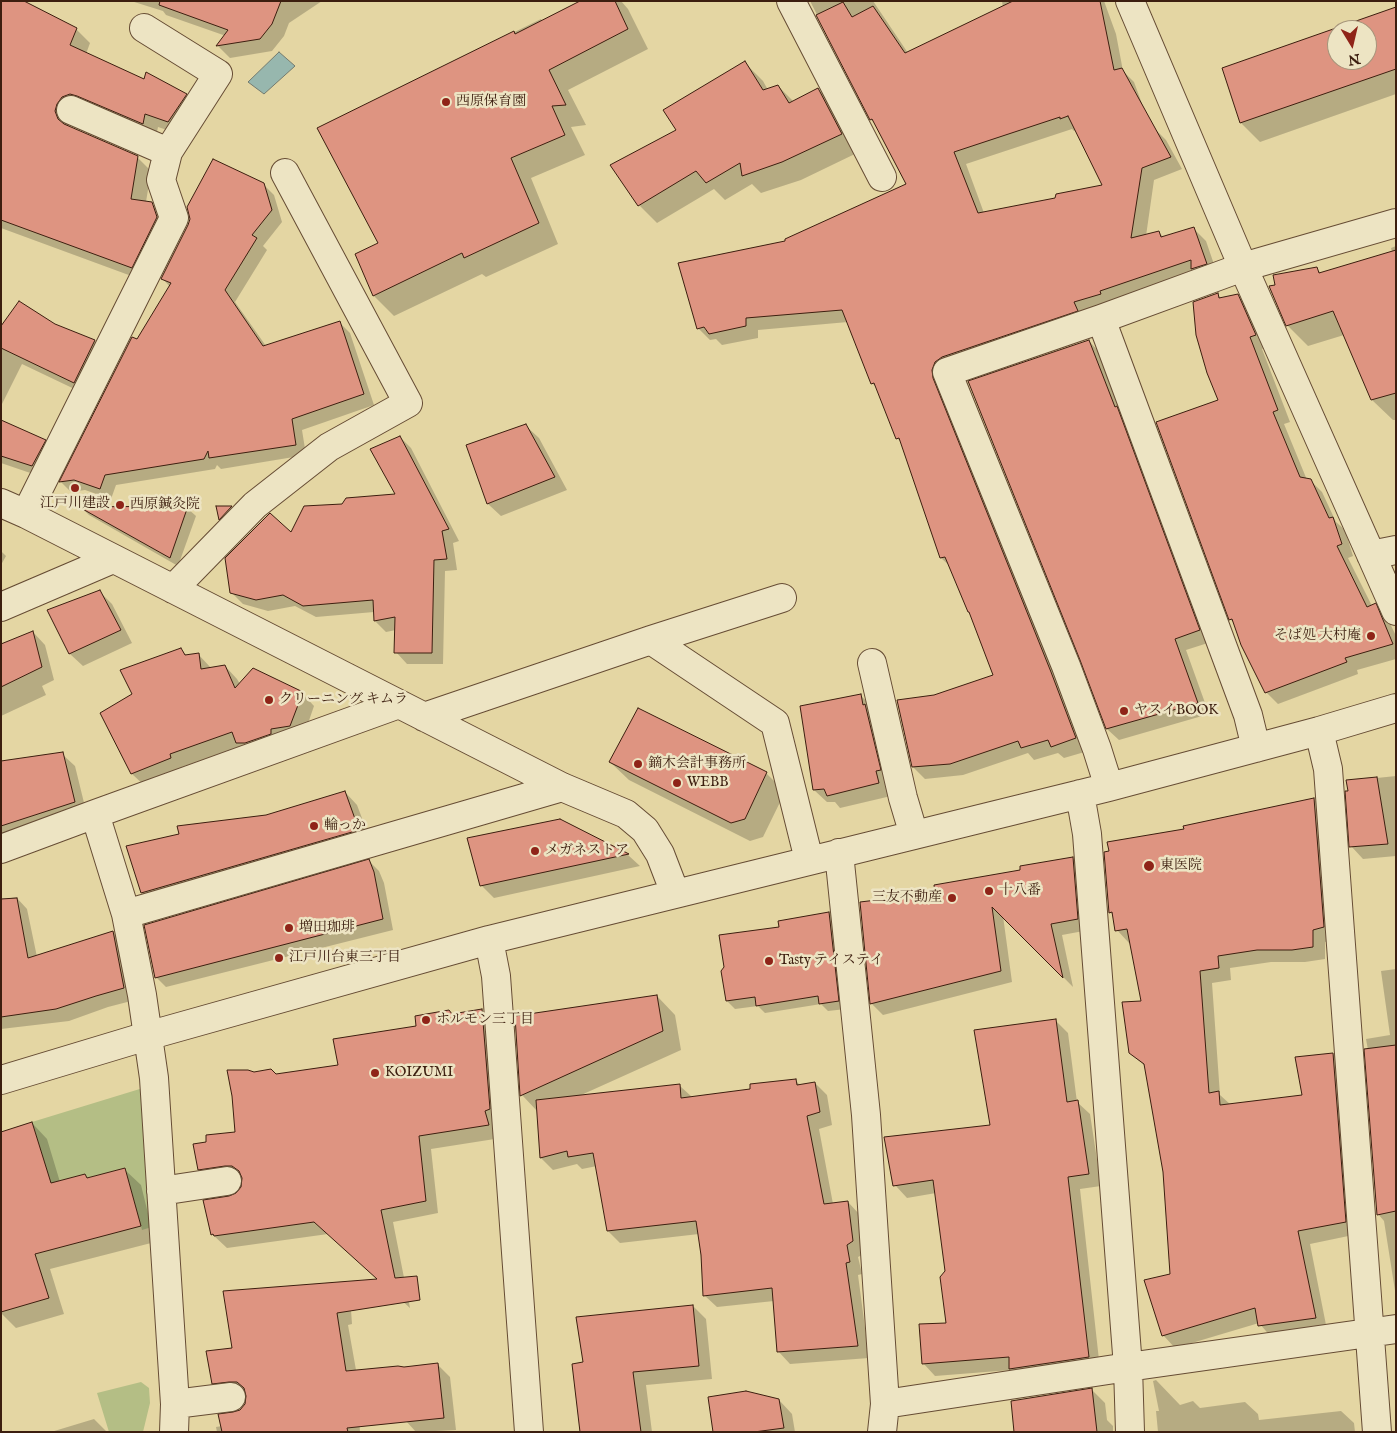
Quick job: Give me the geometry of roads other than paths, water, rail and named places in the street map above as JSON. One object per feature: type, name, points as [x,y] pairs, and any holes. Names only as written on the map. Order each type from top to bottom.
[{"type":"street","points":[[791,1],[882,177]]},
{"type":"street","points":[[1130,1],[1243,267],[1383,553],[1396,611]]},
{"type":"street","points":[[26,514],[174,218],[161,180],[168,152],[218,74],[144,28]]},
{"type":"street","points":[[71,110],[168,152]]},
{"type":"street","points":[[173,590],[256,505],[328,447],[408,403],[285,173]]},
{"type":"street","points":[[1109,787],[1066,666],[947,372],[1101,319],[1243,267],[1396,222]]},
{"type":"street","points":[[1101,319],[1248,715],[1256,748]]},
{"type":"street","points":[[1,503],[562,787],[626,814],[645,830],[660,854],[675,893]]},
{"type":"street","points":[[1,607],[113,559]]},
{"type":"street","points":[[424,717],[782,598]]},
{"type":"street","points":[[652,640],[775,723],[808,860]]},
{"type":"street","points":[[872,663],[903,798],[914,835]]},
{"type":"street","points":[[1,849],[399,704]]},
{"type":"street","points":[[1,1080],[147,1036],[489,940],[1109,787],[1319,731],[1396,708]]},
{"type":"street","points":[[1319,731],[1328,768],[1383,1331],[1377,1432]]},
{"type":"street","points":[[126,914],[562,787]]},
{"type":"street","points":[[1080,794],[1087,834],[1128,1367],[1130,1432]]},
{"type":"street","points":[[95,814],[126,914],[142,995],[154,1078],[175,1404],[174,1432]]},
{"type":"street","points":[[839,853],[866,1115],[885,1404],[882,1432]]},
{"type":"street","points":[[489,940],[496,976],[529,1432]]},
{"type":"street","points":[[161,1191],[227,1182]]},
{"type":"street","points":[[885,1404],[1383,1331]]},
{"type":"street","points":[[175,1404],[232,1397]]},
{"type":"water","points":[[279,52],[295,66],[264,94],[248,82]]},
{"type":"place","name":"西原保育園","points":[[446,102]]},
{"type":"place","name":"江戸川建設","points":[[75,488]]},
{"type":"place","name":"西原鍼灸院","points":[[120,505]]},
{"type":"place","name":"そば処 大村庵","points":[[1371,636]]},
{"type":"place","name":"クリーニング キムラ","points":[[269,700]]},
{"type":"place","name":"ヤスイBOOK","points":[[1124,711]]},
{"type":"place","name":"鏑木会計事務所","points":[[638,764]]},
{"type":"place","name":"WEBB","points":[[677,783]]},
{"type":"place","name":"輪っか","points":[[314,826]]},
{"type":"place","name":"メガネストア","points":[[535,851]]},
{"type":"place","name":"東医院","points":[[1149,866]]},
{"type":"place","name":"十八番","points":[[989,891]]},
{"type":"place","name":"三友不動産","points":[[952,898]]},
{"type":"place","name":"増田珈琲","points":[[289,928]]},
{"type":"place","name":"江戸川台東三丁目","points":[[279,958]]},
{"type":"place","name":"Tasty テイステイ","points":[[769,961]]},
{"type":"place","name":"ホルモン三丁目","points":[[426,1020]]},
{"type":"place","name":"KOIZUMI","points":[[375,1073]]}]
